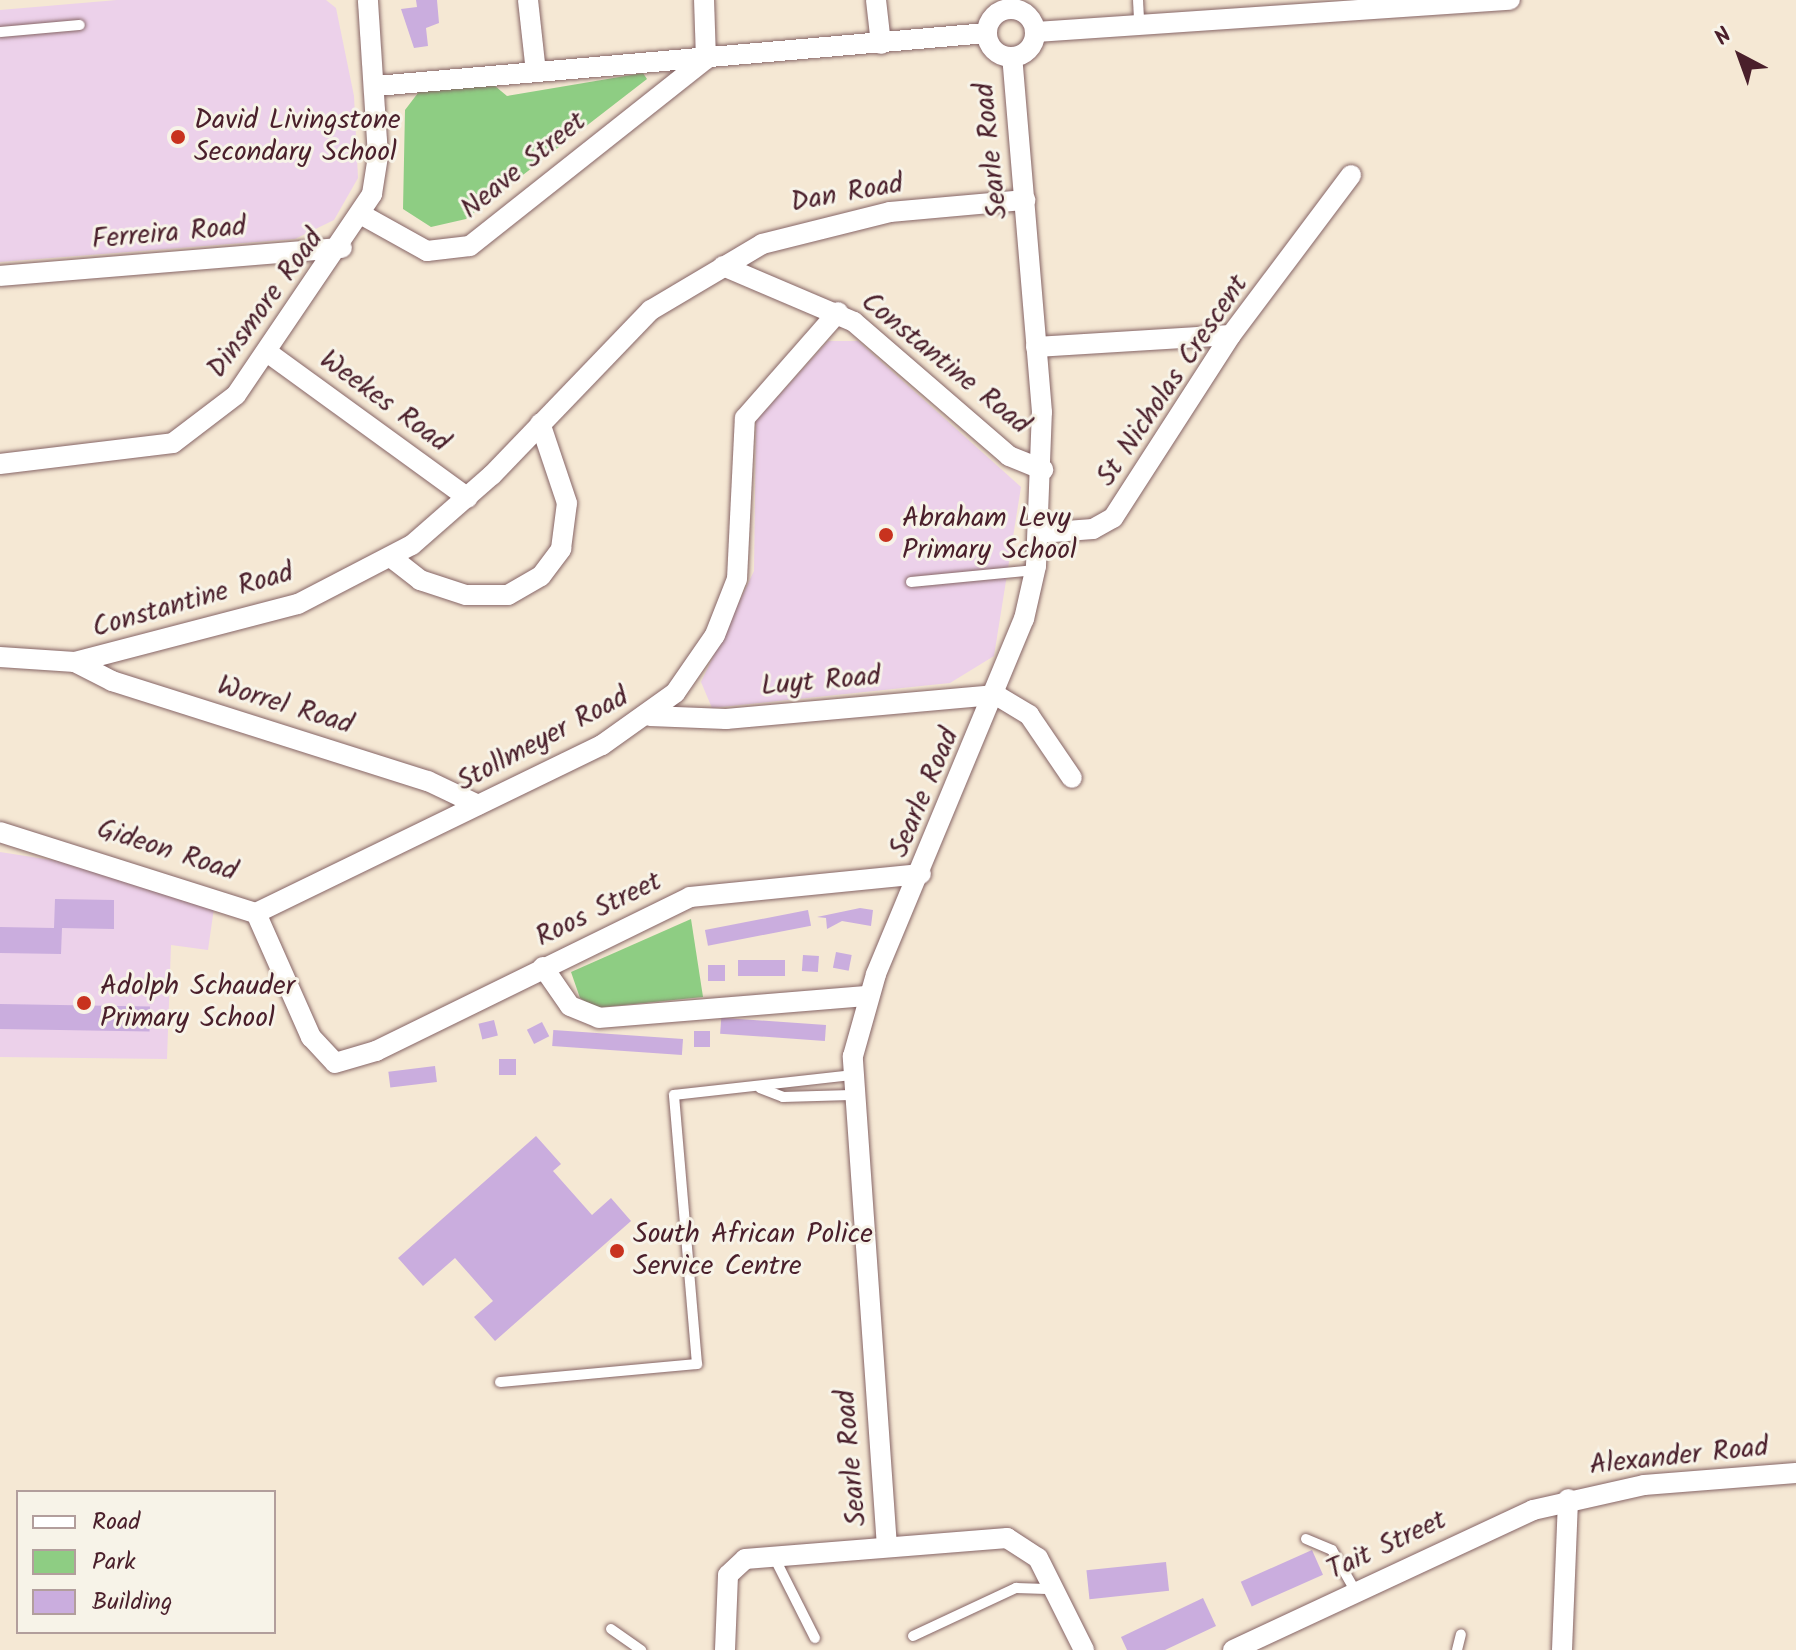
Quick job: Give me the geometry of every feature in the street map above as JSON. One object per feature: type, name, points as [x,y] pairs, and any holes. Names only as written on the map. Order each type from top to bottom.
[{"type":"street","name":"Dinsmore Road","points":[[0,464],[173,443],[224,410],[364,216],[378,156],[376,86],[368,0]]},
{"type":"street","points":[[528,0],[536,72]]},
{"type":"street","points":[[704,0],[706,59]]},
{"type":"street","points":[[876,0],[881,44]]},
{"type":"street","points":[[1035,32],[1266,6],[1510,0]]},
{"type":"street","points":[[1010,5],[1027,15],[1035,32],[1031,47],[1012,57],[997,53],[987,33],[991,19],[1010,5]]},
{"type":"street","name":"Neave Street","points":[[376,86],[987,33]]},
{"type":"street","name":"Searle Road","points":[[887,1547],[851,1085],[868,996],[996,695],[1035,570],[1043,470],[1012,57]]},
{"type":"street","name":"Neave Street","points":[[364,216],[427,251],[470,246],[706,59]]},
{"type":"street","name":"St Nicholas Crescent","points":[[1040,533],[1093,529],[1113,518],[1231,335],[1351,175]]},
{"type":"street","name":"Dan Road","points":[[651,310],[723,266],[814,225],[1025,200]]},
{"type":"street","name":"Ferreira Road","points":[[0,276],[342,248]]},
{"type":"street","name":"Constantine Road","points":[[723,266],[838,312],[1009,456],[1043,470]]},
{"type":"street","name":"Constantine Road","points":[[0,657],[75,662],[298,604],[392,558],[468,498],[651,310]]},
{"type":"street","name":"Stollmeyer Road","points":[[256,913],[478,805],[650,716],[695,668],[732,596],[744,535],[745,418],[838,312]]},
{"type":"street","points":[[1036,347],[1231,335]]},
{"type":"street","name":"Weekes Road","points":[[267,352],[468,498]]},
{"type":"street","points":[[392,558],[420,580],[455,593],[494,597],[531,585],[561,549],[567,521],[558,460],[540,423]]},
{"type":"street","name":"Worrel Road","points":[[75,662],[112,681],[428,781],[478,805]]},
{"type":"street","points":[[996,695],[1029,715],[1072,778]]},
{"type":"street","name":"Luyt Road","points":[[650,716],[726,719],[996,695]]},
{"type":"street","name":"Gideon Road","points":[[0,832],[256,913],[322,1055]]},
{"type":"street","name":"Roos Street","points":[[322,1055],[350,1062],[543,967],[708,892],[921,874]]},
{"type":"street","points":[[543,967],[570,1006],[599,1018],[868,996]]},
{"type":"street","name":"Alexander Road","points":[[1568,1499],[1796,1473]]},
{"type":"street","points":[[1562,1650],[1568,1499]]},
{"type":"street","name":"Tait Street","points":[[1233,1650],[1568,1499]]},
{"type":"street","points":[[725,1650],[731,1570],[745,1559],[1011,1539],[1034,1553],[1054,1589],[1077,1648]]},
{"type":"lane","points":[[1138,0],[1139,22]]},
{"type":"lane","points":[[0,32],[80,25]]},
{"type":"lane","points":[[911,582],[1035,570]]},
{"type":"lane","points":[[500,1382],[697,1364],[674,1095],[760,1088],[778,1079],[851,1085]]},
{"type":"lane","points":[[760,1088],[783,1097],[851,1085]]},
{"type":"lane","points":[[1306,1539],[1332,1550],[1356,1592]]},
{"type":"lane","points":[[773,1555],[815,1638]]},
{"type":"lane","points":[[913,1636],[1016,1588],[1054,1589]]},
{"type":"lane","points":[[611,1629],[641,1650]]},
{"type":"lane","points":[[1457,1650],[1461,1634]]},
{"type":"shaded area","name":"David Livingstone Secondary School","points":[[117,0],[326,0],[336,8],[354,96],[358,178],[334,220],[295,239],[0,262],[0,10]]},
{"type":"shaded area","name":"Abraham Levy Primary School","points":[[828,341],[858,341],[1021,487],[994,656],[950,683],[712,708],[701,682],[754,571],[756,421]]},
{"type":"shaded area","name":"Adolph Schauder Primary School","points":[[0,852],[58,861],[214,908],[208,950],[171,945],[167,1059],[0,1057]]},
{"type":"green space","points":[[643,73],[647,79],[466,219],[431,227],[403,209],[405,110],[421,89],[495,86],[507,96]]},
{"type":"green space","points":[[691,919],[703,997],[595,1008],[580,998],[571,972]]},
{"type":"building","points":[[416,0],[437,0],[439,23],[426,28],[428,46],[414,48],[401,9],[417,7]]},
{"type":"building","points":[[55,899],[114,900],[114,929],[62,928],[61,954],[0,953],[0,927],[54,928]]},
{"type":"building","points":[[860,908],[873,910],[871,926],[842,921],[827,929],[826,918],[817,917]]},
{"type":"building","points":[[808,910],[811,926],[708,946],[705,930]]},
{"type":"building","points":[[836,952],[852,955],[849,971],[833,968]]},
{"type":"building","points":[[803,955],[819,956],[818,972],[802,971]]},
{"type":"building","points":[[738,960],[785,960],[785,976],[738,976]]},
{"type":"building","points":[[708,965],[725,965],[725,981],[708,981]]},
{"type":"building","points":[[0,1004],[150,1007],[150,1032],[0,1029]]},
{"type":"building","points":[[721,1018],[826,1025],[825,1041],[720,1034]]},
{"type":"building","points":[[494,1020],[498,1036],[482,1039],[478,1024]]},
{"type":"building","points":[[542,1022],[549,1036],[534,1044],[527,1030]]},
{"type":"building","points":[[553,1030],[683,1039],[682,1055],[552,1046]]},
{"type":"building","points":[[694,1031],[710,1031],[710,1047],[694,1047]]},
{"type":"building","points":[[499,1059],[516,1059],[516,1075],[499,1075]]},
{"type":"building","points":[[435,1066],[437,1082],[390,1088],[388,1072]]},
{"type":"building","points":[[536,1136],[561,1164],[553,1171],[592,1215],[611,1198],[631,1221],[495,1341],[474,1317],[493,1301],[455,1258],[423,1286],[398,1258]]},
{"type":"building","points":[[1312,1550],[1323,1575],[1252,1606],[1241,1582]]},
{"type":"building","points":[[1166,1562],[1169,1591],[1089,1599],[1086,1570]]},
{"type":"building","points":[[1203,1598],[1216,1626],[1165,1650],[1127,1650],[1121,1637]]},
{"type":"place","name":"David Livingstone Secondary School","points":[[178,137]]},
{"type":"place","name":"Abraham Levy Primary School","points":[[886,535]]},
{"type":"place","name":"Adolph Schauder Primary School","points":[[84,1003]]},
{"type":"place","name":"South African Police Service Centre","points":[[617,1251]]}]
